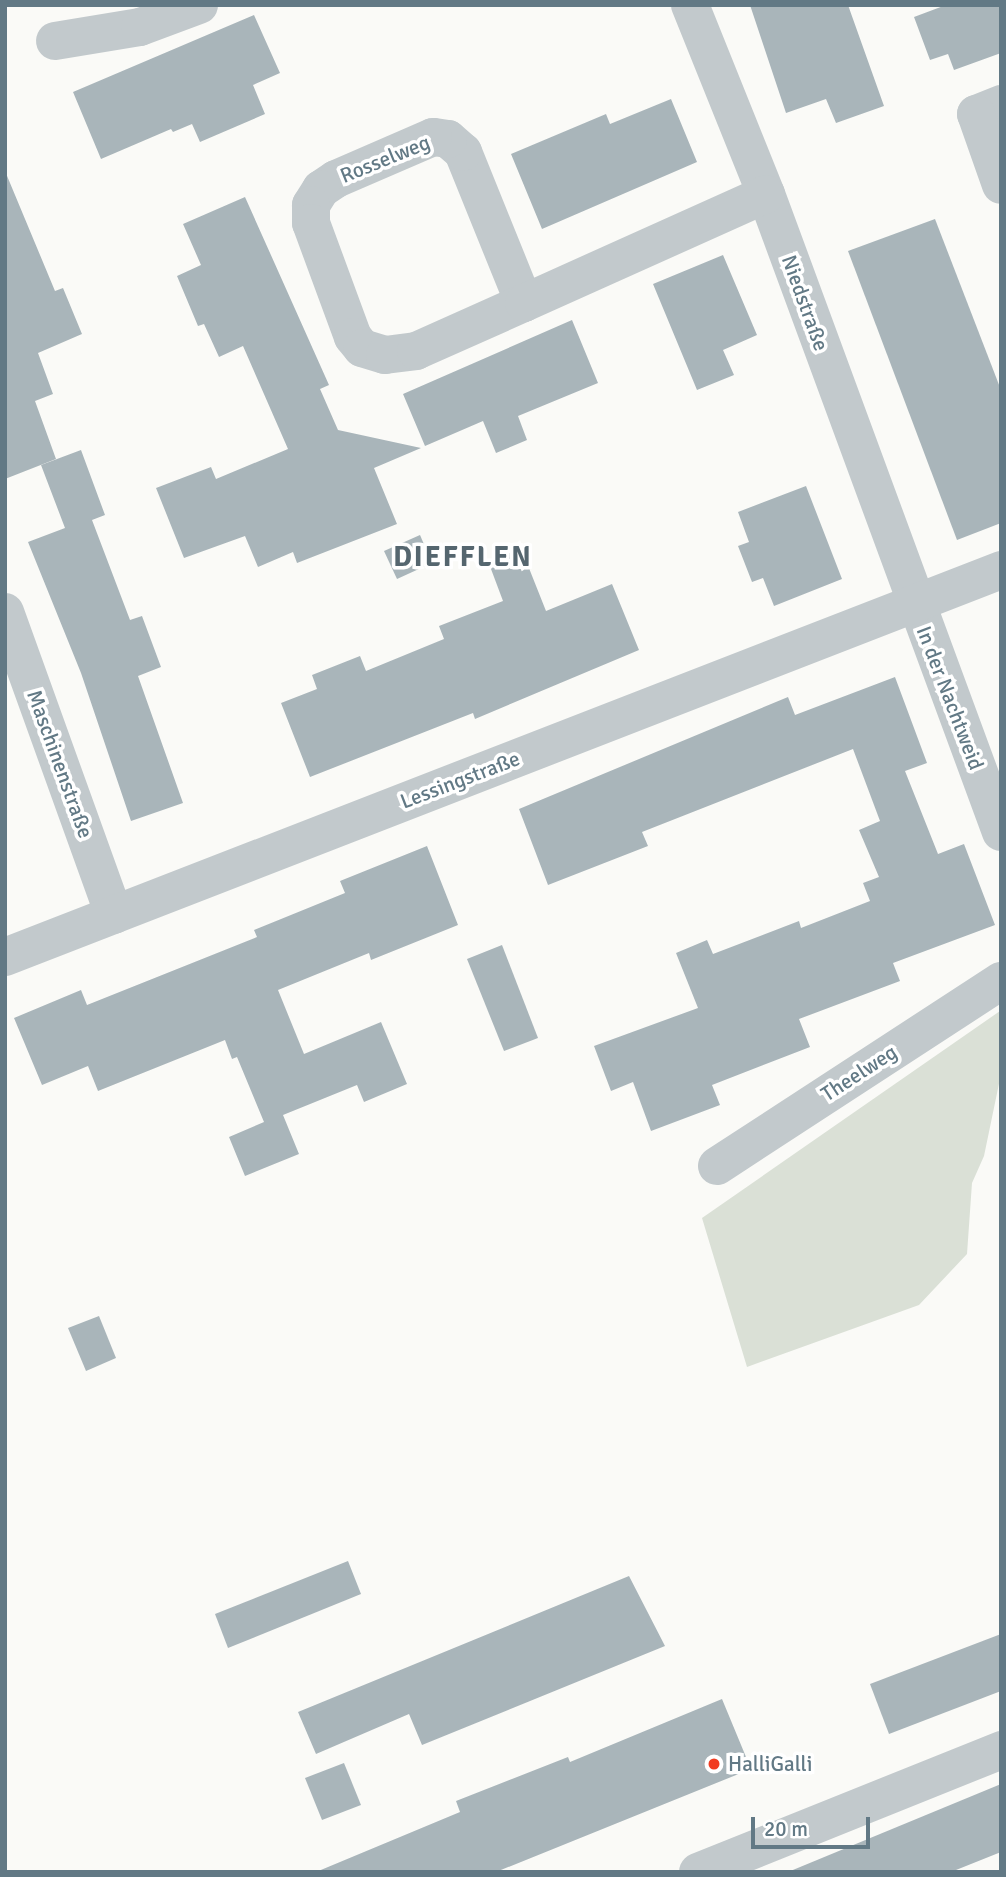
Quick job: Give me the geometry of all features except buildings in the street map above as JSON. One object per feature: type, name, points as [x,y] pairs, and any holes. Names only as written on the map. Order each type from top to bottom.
[{"type":"street","points":[[55,41],[140,27],[199,5]]},
{"type":"street","name":"Niedstraße","points":[[690,5],[765,194],[915,603]]},
{"type":"street","points":[[1001,104],[976,114],[1001,185]]},
{"type":"street","name":"Rosselweg","points":[[524,303],[463,152],[448,139],[433,137],[336,179],[321,189],[311,205],[311,223],[353,337],[362,348],[384,355],[416,351],[524,303],[765,194]]},
{"type":"street","name":"Lessingstraße","points":[[5,957],[1001,570]]},
{"type":"street","name":"In der Nachtweid","points":[[915,603],[1001,832]]},
{"type":"street","name":"Maschinenstraße","points":[[5,612],[114,915]]},
{"type":"street","name":"Theelweg","points":[[717,1166],[1001,981]]},
{"type":"street","points":[[698,1872],[1001,1750]]},
{"type":"shaded area","points":[[1000,1011],[1001,1074],[984,1156],[972,1183],[967,1254],[919,1305],[747,1367],[702,1218]]},
{"type":"place","name":"HalliGalli","points":[[714,1764]]},
{"type":"district","name":"DIEFFLEN","points":[[463,557]]}]
